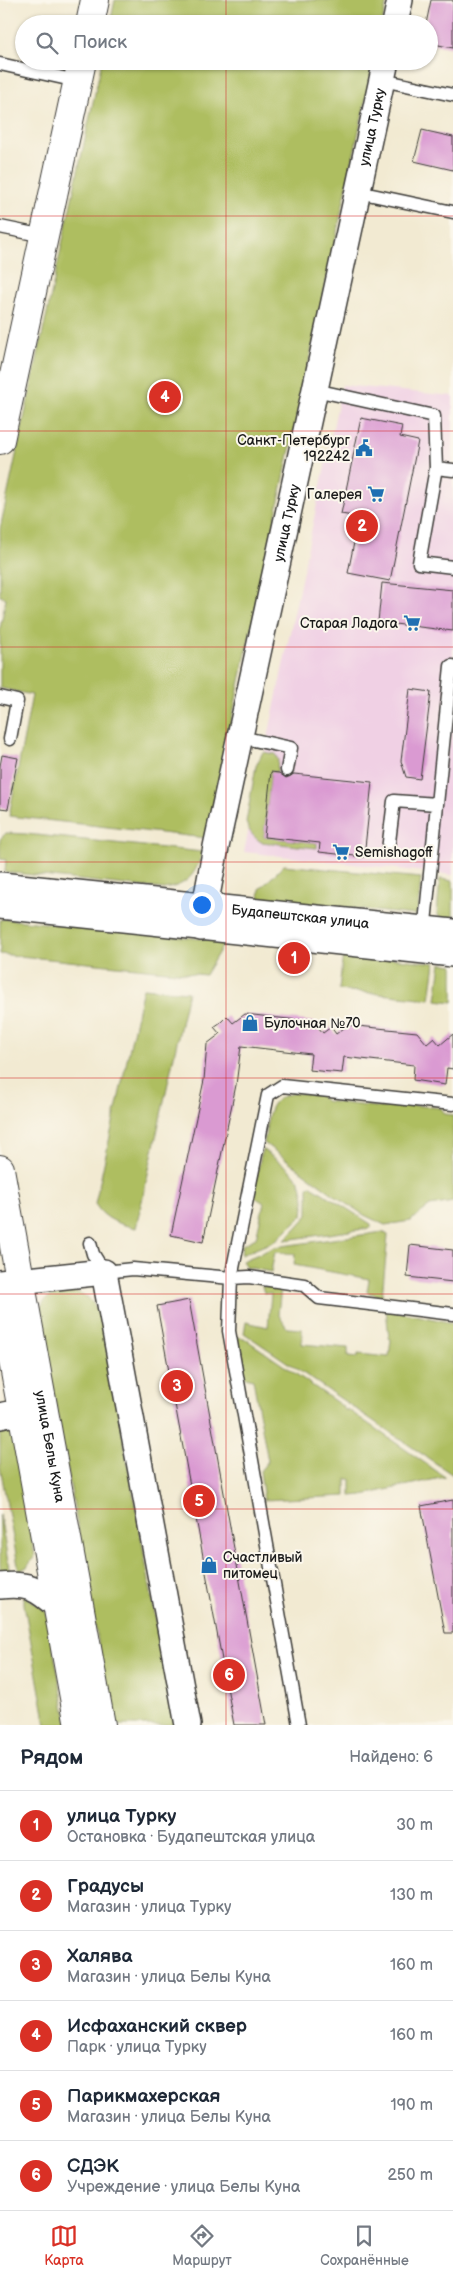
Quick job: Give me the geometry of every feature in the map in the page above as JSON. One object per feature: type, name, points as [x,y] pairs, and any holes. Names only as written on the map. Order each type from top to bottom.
[{"type":"street","points":[[92,15],[95,0]]},
{"type":"street","points":[[396,15],[400,0]]},
{"type":"street","points":[[0,440],[80,71]]},
{"type":"street","name":"улица Турку","points":[[202,917],[384,71]]},
{"type":"street","name":"Будапештская улица","points":[[0,885],[202,917]]},
{"type":"street","name":"Будапештская улица","points":[[0,906],[202,917],[423,940],[453,954]]},
{"type":"street","name":"Будапештская улица","points":[[423,940],[453,932]]},
{"type":"street","name":"улица Белы Куна","points":[[0,1169],[7,1284],[22,1411],[69,1604],[101,1725]]},
{"type":"street","points":[[7,1284],[104,1272],[188,1725]]},
{"type":"street","points":[[0,1586],[18,1584],[29,1586],[69,1604]]},
{"type":"street","name":"улица Белы Куна","points":[[69,1604],[79,1725]]},
{"type":"lane","points":[[0,64],[15,65]]},
{"type":"lane","points":[[384,71],[453,96]]},
{"type":"lane","points":[[358,192],[453,212]]},
{"type":"lane","points":[[0,227],[44,236]]},
{"type":"lane","points":[[315,390],[434,416],[436,468],[419,563],[453,567]]},
{"type":"lane","points":[[436,468],[453,470]]},
{"type":"lane","points":[[423,940],[451,666],[453,666]]},
{"type":"lane","points":[[0,697],[17,701],[10,739]]},
{"type":"lane","points":[[240,737],[291,748],[287,770]]},
{"type":"lane","points":[[388,850],[394,801],[437,804]]},
{"type":"lane","points":[[299,1725],[229,1331],[231,1278],[268,1095],[282,1086],[453,1104]]},
{"type":"lane","points":[[90,1243],[93,1254],[104,1272],[133,1269],[231,1278],[249,1277],[304,1285],[319,1298],[453,1314]]},
{"type":"shaded area","points":[[342,385],[453,396],[453,875],[244,852]]},
{"type":"green space","points":[[115,0],[387,0],[384,15],[112,15]]},
{"type":"green space","points":[[100,70],[372,70],[206,838],[9,816],[32,695],[0,688],[0,629],[6,598],[0,596],[0,529]]},
{"type":"green space","points":[[263,752],[275,754],[278,760],[277,772],[271,772],[264,837],[317,843],[317,848],[261,842],[250,831],[246,822],[256,766]]},
{"type":"green space","points":[[6,833],[203,852],[190,877],[180,885],[164,889],[5,872],[6,860],[0,859],[0,839]]},
{"type":"green space","points":[[284,865],[421,878],[418,910],[415,915],[259,899],[260,889]]},
{"type":"green space","points":[[440,879],[453,881],[453,919],[440,918],[437,913]]},
{"type":"green space","points":[[0,920],[223,941],[223,945],[205,975],[0,954]]},
{"type":"green space","points":[[343,953],[435,963],[430,999],[339,990]]},
{"type":"green space","points":[[441,963],[453,965],[453,1002],[436,1000]]},
{"type":"green space","points":[[143,988],[188,992],[136,1228],[108,1218],[95,1204]]},
{"type":"green space","points":[[295,1093],[320,1095],[325,1101],[386,1108],[391,1103],[441,1108],[445,1114],[453,1115],[453,1202],[430,1206],[410,1221],[385,1225],[364,1215],[337,1197],[264,1143],[268,1117],[273,1104],[285,1095]]},
{"type":"green space","points":[[262,1149],[295,1175],[300,1183],[303,1191],[303,1215],[275,1241],[241,1255],[242,1245],[256,1238],[264,1203],[253,1196]]},
{"type":"green space","points":[[310,1185],[371,1224],[371,1228],[285,1240],[308,1215],[308,1188]]},
{"type":"green space","points":[[383,1232],[388,1235],[382,1297],[367,1292],[369,1279],[294,1265],[295,1254],[275,1252],[271,1272],[246,1267],[242,1261],[275,1247]]},
{"type":"green space","points":[[262,1286],[281,1288],[278,1314],[287,1328],[302,1329],[302,1344],[348,1348],[348,1356],[358,1357],[358,1354],[389,1357],[391,1339],[389,1338],[386,1309],[453,1323],[453,1475],[244,1333],[246,1322],[268,1327],[271,1294],[264,1293]]},
{"type":"green space","points":[[68,1290],[86,1296],[97,1309],[102,1321],[175,1725],[113,1725],[39,1311],[43,1302],[47,1299],[54,1294]]},
{"type":"green space","points":[[237,1337],[244,1338],[342,1406],[346,1411],[347,1409],[445,1477],[351,1496],[351,1479],[346,1479],[346,1496],[264,1500],[260,1471],[268,1461],[253,1379],[242,1376]]},
{"type":"green space","points":[[0,1428],[13,1435],[35,1556],[27,1567],[19,1571],[0,1466]]},
{"type":"green space","points":[[0,1515],[10,1574],[0,1574]]},
{"type":"green space","points":[[24,1595],[46,1611],[68,1725],[46,1725],[24,1604]]},
{"type":"building","points":[[431,0],[453,0],[453,48],[438,45],[438,15],[428,15]]},
{"type":"building","points":[[422,130],[453,137],[453,170],[414,161]]},
{"type":"building","name":"Галерея","points":[[361,418],[402,426],[400,437],[418,441],[390,581],[348,573],[359,517],[341,514]]},
{"type":"building","points":[[382,583],[453,590],[453,631],[378,622]]},
{"type":"building","points":[[410,689],[431,692],[420,779],[406,777],[401,761]]},
{"type":"building","points":[[2,755],[18,758],[8,809],[0,808],[0,766]]},
{"type":"building","points":[[271,772],[279,773],[286,778],[294,774],[372,782],[364,857],[319,852],[320,843],[264,837]]},
{"type":"building","points":[[245,1014],[314,1022],[323,1033],[331,1027],[336,1034],[348,1025],[417,1032],[427,1044],[434,1038],[440,1045],[453,1034],[453,1069],[447,1068],[445,1085],[413,1080],[414,1065],[344,1057],[342,1073],[309,1070],[311,1054],[241,1046],[236,1085],[203,1242],[171,1235],[204,1080],[207,1044],[220,1034],[214,1027],[227,1016],[233,1023]]},
{"type":"building","points":[[410,1245],[453,1250],[453,1282],[407,1277]]},
{"type":"building","points":[[189,1300],[266,1725],[234,1725],[157,1306]]},
{"type":"building","points":[[453,1500],[453,1633],[445,1633],[421,1506]]},
{"type":"place","name":"Исфаханский сквер","points":[[165,397]]},
{"type":"place","name":"Санкт-Петербург 192242","points":[[364,448]]},
{"type":"place","name":"Галерея","points":[[376,494]]},
{"type":"place","name":"Градусы","points":[[362,526]]},
{"type":"place","name":"Старая Ладога","points":[[412,623]]},
{"type":"place","name":"Semishagoff","points":[[341,852]]},
{"type":"place","name":"улица Турку","points":[[294,958]]},
{"type":"place","name":"Булочная №70","points":[[250,1023]]},
{"type":"place","name":"Халява","points":[[177,1386]]},
{"type":"place","name":"Парикмахерская","points":[[199,1501]]},
{"type":"place","name":"Счастливый питомец","points":[[209,1565]]},
{"type":"place","name":"СДЭК","points":[[229,1675]]}]
